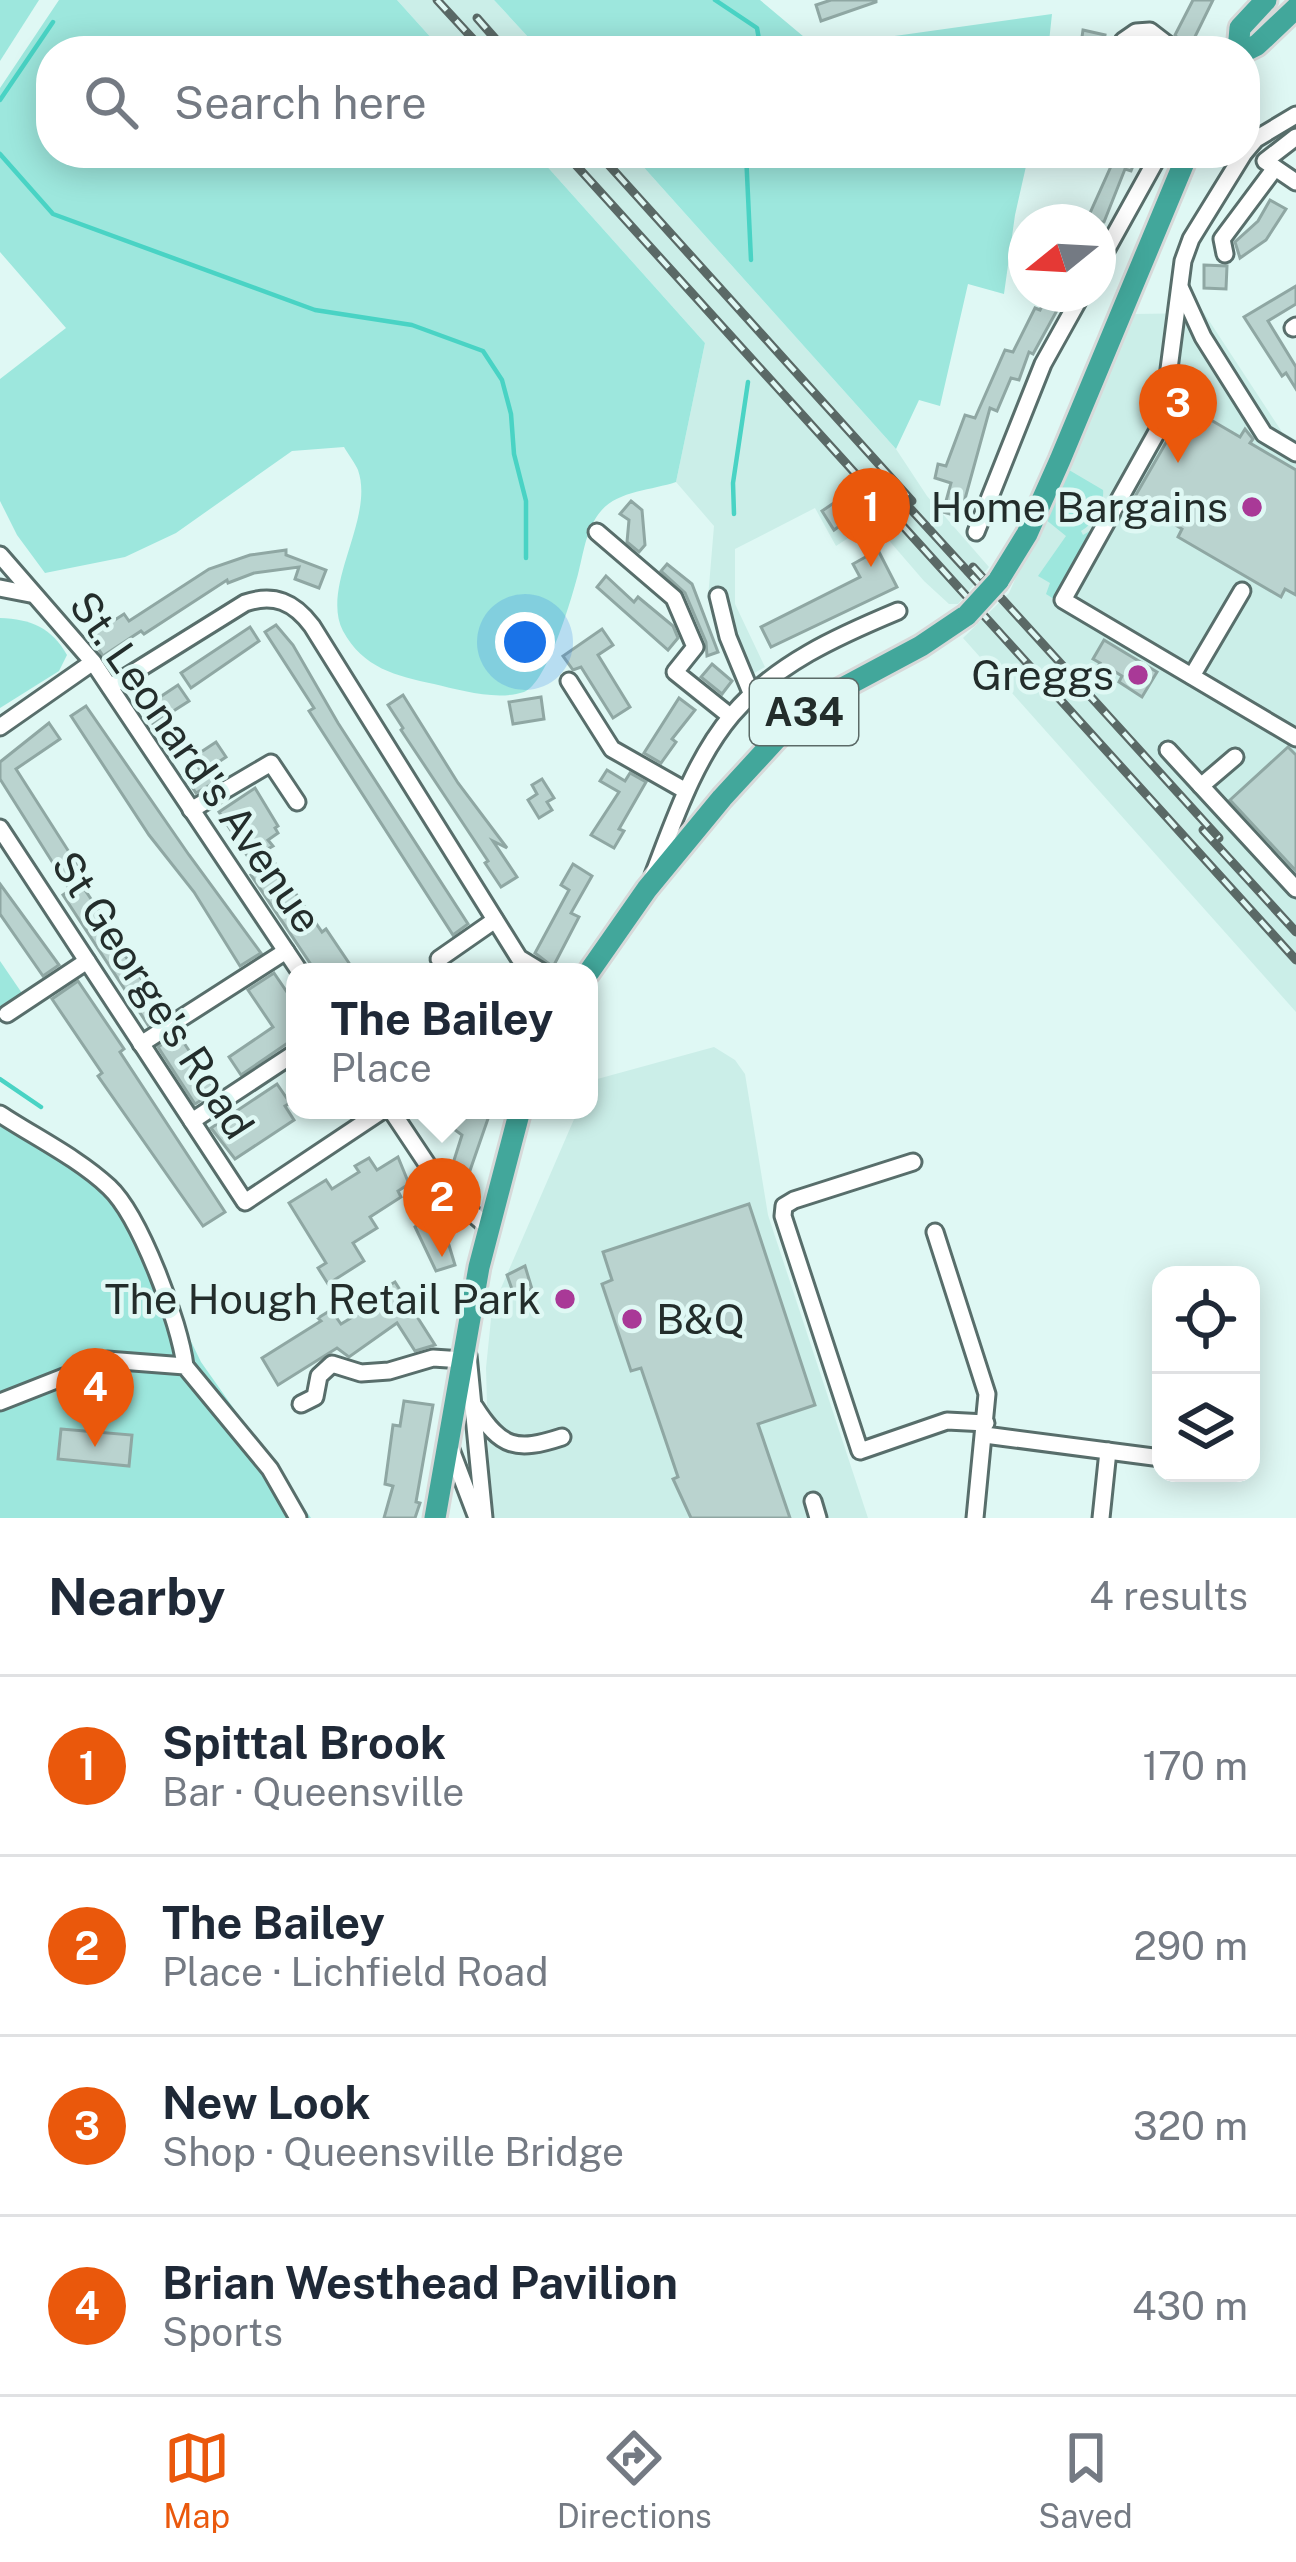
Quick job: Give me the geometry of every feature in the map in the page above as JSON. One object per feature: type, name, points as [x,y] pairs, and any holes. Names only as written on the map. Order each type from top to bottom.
[{"type":"highway","points":[[1240,36],[1240,28],[1266,0]]},
{"type":"highway","points":[[1260,42],[1296,8]]},
{"type":"highway","name":"A34","points":[[595,963],[647,889],[791,723],[820,700],[968,615],[1012,563],[1182,168]]},
{"type":"highway","points":[[435,1518],[488,1227],[518,1119]]},
{"type":"street","points":[[1260,137],[1296,115]]},
{"type":"street","points":[[1226,254],[1222,239],[1270,165],[1296,136]]},
{"type":"street","points":[[1270,165],[1296,182]]},
{"type":"street","points":[[1116,232],[1152,168]]},
{"type":"street","points":[[1235,168],[1190,239],[1179,286],[1162,424],[1063,600],[1296,738]]},
{"type":"street","points":[[1179,286],[1203,337],[1264,434],[1296,453]]},
{"type":"street","points":[[976,532],[1042,364],[1072,312]]},
{"type":"street","points":[[1174,337],[1203,337]]},
{"type":"street","points":[[597,532],[674,598],[695,647],[675,672],[730,716]]},
{"type":"street","name":"St. Leonard's Avenue","points":[[0,555],[93,662],[294,963]]},
{"type":"street","name":"St. Leonard's Avenue","points":[[0,588],[33,595]]},
{"type":"street","points":[[1192,676],[1242,591]]},
{"type":"street","points":[[718,596],[728,637],[752,695]]},
{"type":"street","points":[[110,688],[245,603],[268,598],[294,606],[312,626],[519,958],[527,963]]},
{"type":"street","points":[[647,889],[686,791],[730,716],[771,678],[832,639],[898,611]]},
{"type":"street","points":[[0,728],[93,662]]},
{"type":"street","points":[[569,681],[612,749],[686,791]]},
{"type":"street","points":[[1168,751],[1296,889]]},
{"type":"street","points":[[1202,786],[1235,757]]},
{"type":"street","points":[[190,810],[271,763],[297,802]]},
{"type":"street","name":"St George's Road","points":[[0,828],[245,1202],[373,1119]]},
{"type":"street","points":[[439,959],[495,920]]},
{"type":"street","points":[[141,1044],[286,951]]},
{"type":"street","points":[[7,1014],[87,961]]},
{"type":"street","points":[[192,1121],[286,1060]]},
{"type":"street","points":[[0,1114],[114,1192],[146,1251],[180,1333],[185,1366],[269,1469],[298,1518]]},
{"type":"street","points":[[393,1119],[443,1188],[488,1227]]},
{"type":"street","points":[[913,1162],[784,1206],[783,1216],[860,1451],[947,1421],[1152,1457]]},
{"type":"street","points":[[935,1232],[983,1378],[986,1429],[975,1518]]},
{"type":"street","points":[[301,1404],[315,1397],[319,1376],[332,1364],[361,1373],[389,1371],[465,1350],[481,1518]]},
{"type":"street","points":[[0,1402],[107,1360],[185,1366]]},
{"type":"street","points":[[473,1404],[491,1432],[505,1442],[520,1446],[562,1437]]},
{"type":"street","points":[[450,1447],[481,1518]]},
{"type":"street","points":[[1101,1518],[1108,1451]]},
{"type":"shaded area","points":[[0,0],[39,0],[0,61]]},
{"type":"shaded area","points":[[59,0],[397,0],[429,36],[36,36],[36,168],[548,168],[705,343],[676,482],[616,499],[596,517],[558,637],[533,685],[524,692],[478,694],[407,678],[371,662],[351,644],[338,613],[338,594],[361,489],[358,470],[344,447],[292,451],[176,533],[125,557],[45,573],[17,535],[0,501],[0,379],[66,328],[0,252],[0,88]]},
{"type":"shaded area","points":[[397,0],[494,0],[527,36],[429,36]]},
{"type":"shaded area","points":[[494,0],[760,0],[803,36],[527,36]]},
{"type":"shaded area","points":[[1052,14],[1050,36],[895,36]]},
{"type":"shaded area","points":[[548,168],[644,168],[896,449],[927,496],[989,567],[958,604],[949,604],[924,581],[873,522],[836,546],[815,508],[735,549],[735,604],[765,667],[739,682],[708,598],[714,526],[676,482],[705,343]]},
{"type":"shaded area","points":[[644,168],[1026,168],[1017,204],[1008,204],[1004,294],[968,284],[940,406],[919,400],[896,449]]},
{"type":"shaded area","points":[[1204,313],[1282,432],[1296,440],[1296,1012],[963,638],[1009,593],[1133,314]]},
{"type":"shaded area","points":[[1069,470],[1103,490],[1103,495],[1094,519],[1081,531],[1083,535],[1090,531],[1090,535],[1057,601],[1046,594],[1050,583],[1038,576],[1066,536],[1045,519]]},
{"type":"shaded area","points":[[0,618],[40,627],[67,655],[59,671],[0,708]]},
{"type":"shaded area","points":[[0,961],[28,1002],[0,1021]]},
{"type":"shaded area","points":[[714,1047],[735,1060],[745,1074],[768,1215],[868,1518],[490,1518],[486,1368],[492,1309],[574,1119],[598,1119],[598,1079]]},
{"type":"shaded area","points":[[0,1109],[99,1176],[165,1288],[201,1362],[311,1518],[0,1518]]},
{"type":"building","points":[[831,0],[876,2],[821,21],[816,5]]},
{"type":"building","points":[[1193,0],[1213,0],[1195,36],[1175,35]]},
{"type":"building","points":[[1110,168],[1132,168],[1125,169],[1111,204],[1094,204]]},
{"type":"building","points":[[1270,200],[1286,209],[1266,240],[1240,258],[1235,242],[1258,221]]},
{"type":"building","points":[[1204,265],[1227,266],[1226,289],[1204,288]]},
{"type":"building","points":[[1296,286],[1296,304],[1268,321],[1296,367],[1296,389],[1286,373],[1282,376],[1244,317]]},
{"type":"building","points":[[1033,312],[1056,312],[1033,354],[1029,352],[1019,380],[1011,378],[997,411],[990,408],[960,517],[943,512],[951,483],[935,478],[938,464],[946,466],[965,415],[975,418],[1005,350],[1013,352]]},
{"type":"building","points":[[1187,406],[1240,437],[1245,429],[1253,439],[1250,443],[1296,470],[1296,595],[1285,589],[1281,597],[1178,537],[1182,529],[1169,521],[1158,515],[1154,523],[1138,514],[1143,506],[1133,500]]},
{"type":"building","points":[[844,496],[863,526],[848,536],[841,525],[834,530],[822,511]]},
{"type":"building","points":[[631,501],[642,510],[645,545],[639,552],[627,542],[629,520],[620,514]]},
{"type":"building","points":[[286,550],[286,555],[326,570],[319,588],[295,579],[299,567],[254,573],[227,580],[103,656],[90,636],[124,614],[129,621],[209,569],[250,555]]},
{"type":"building","points":[[878,550],[897,587],[771,647],[761,627],[860,577],[853,564]]},
{"type":"building","points":[[667,564],[692,584],[718,652],[707,656],[706,642],[685,593],[661,571]]},
{"type":"building","points":[[606,576],[634,602],[638,597],[673,626],[678,638],[668,650],[597,587]]},
{"type":"building","points":[[276,625],[468,924],[453,935],[309,711],[314,708],[265,632]]},
{"type":"building","points":[[250,627],[259,641],[191,688],[181,673]]},
{"type":"building","points":[[602,629],[613,645],[598,655],[630,707],[613,718],[581,667],[573,670],[563,656]]},
{"type":"building","points":[[1104,640],[1157,672],[1142,697],[1119,682],[1122,676],[1109,668],[1104,677],[1095,671],[1100,663],[1093,659]]},
{"type":"building","points":[[712,664],[732,681],[722,694],[701,677]]},
{"type":"building","points":[[178,685],[189,701],[153,724],[142,709]]},
{"type":"building","points":[[403,695],[458,783],[507,848],[493,841],[517,877],[501,887],[388,705]]},
{"type":"building","points":[[541,697],[544,719],[513,724],[509,702]]},
{"type":"building","points":[[679,698],[695,710],[672,739],[676,742],[661,763],[644,753]]},
{"type":"building","points":[[86,706],[261,953],[240,966],[71,716]]},
{"type":"building","points":[[49,723],[60,739],[16,769],[85,877],[79,881],[119,941],[116,943],[164,1011],[148,1025],[63,895],[70,890],[0,779],[0,762]]},
{"type":"building","points":[[216,742],[226,757],[202,773],[192,758]]},
{"type":"building","points":[[1288,747],[1296,755],[1296,871],[1230,800]]},
{"type":"building","points":[[211,770],[217,781],[196,793],[190,784]]},
{"type":"building","points":[[607,770],[625,781],[630,773],[646,782],[619,829],[624,831],[614,848],[591,835],[619,792],[600,781]]},
{"type":"building","points":[[542,779],[554,798],[547,802],[552,810],[539,818],[528,800],[537,794],[532,785]]},
{"type":"building","points":[[255,788],[278,826],[278,833],[268,840],[273,846],[266,850],[349,963],[310,963],[251,875],[257,871],[219,812]]},
{"type":"building","points":[[573,864],[592,876],[571,913],[579,917],[555,963],[548,963],[535,953],[569,890],[561,885]]},
{"type":"building","points":[[0,884],[59,965],[43,976],[0,914]]},
{"type":"building","points":[[274,973],[286,991],[286,1044],[241,1075],[229,1057],[273,1027],[248,990]]},
{"type":"building","points":[[78,981],[225,1212],[203,1226],[98,1076],[102,1073],[52,999]]},
{"type":"building","points":[[178,1034],[216,1091],[195,1104],[158,1047]]},
{"type":"building","points":[[277,1084],[286,1097],[286,1119],[294,1120],[235,1159],[211,1128]]},
{"type":"building","points":[[454,1119],[488,1119],[466,1182],[449,1176],[462,1135],[451,1127]]},
{"type":"building","points":[[398,1157],[409,1184],[398,1191],[401,1197],[370,1217],[377,1228],[353,1243],[364,1261],[328,1284],[318,1268],[326,1263],[289,1203],[326,1180],[332,1189],[359,1172],[355,1166],[369,1158],[377,1170]]},
{"type":"building","points":[[749,1204],[815,1405],[758,1424],[790,1518],[691,1518],[673,1479],[678,1477],[641,1368],[631,1371],[602,1284],[612,1280],[603,1252]]},
{"type":"building","points":[[433,1212],[439,1221],[430,1227],[442,1245],[448,1242],[455,1265],[436,1271],[415,1227]]},
{"type":"building","points":[[525,1266],[532,1289],[514,1295],[507,1275]]},
{"type":"building","points":[[395,1282],[435,1345],[415,1351],[397,1323],[349,1357],[337,1348],[278,1385],[262,1358],[331,1310],[341,1324],[382,1299],[378,1292]]},
{"type":"building","points":[[404,1401],[433,1405],[416,1502],[420,1503],[415,1518],[384,1518],[393,1486],[385,1484],[393,1425],[400,1426]]},
{"type":"building","points":[[61,1429],[132,1435],[129,1466],[58,1459]]},
{"type":"waterway","points":[[715,0],[757,28],[758,36]]},
{"type":"waterway","points":[[43,36],[53,22]]},
{"type":"waterway","points":[[0,100],[36,47]]},
{"type":"waterway","points":[[0,154],[53,214],[315,310],[412,325],[483,351],[502,380],[511,414],[514,454],[526,501],[526,558]]},
{"type":"waterway","points":[[747,168],[751,260]]},
{"type":"waterway","points":[[734,514],[733,483],[748,382]]},
{"type":"waterway","points":[[0,1079],[41,1107]]},
{"type":"railway","points":[[437,0],[470,36]]},
{"type":"railway","points":[[477,18],[493,36]]},
{"type":"railway","points":[[579,168],[1296,960]]},
{"type":"railway","points":[[612,168],[912,501]]},
{"type":"railway","points":[[896,493],[981,586]]},
{"type":"railway","points":[[973,567],[1219,838]]},
{"type":"railway","points":[[1203,830],[1296,932]]},
{"type":"place","name":"New Look","points":[[1178,463]]},
{"type":"place","name":"Home Bargains","points":[[1252,507]]},
{"type":"place","name":"Spittal Brook","points":[[871,567]]},
{"type":"place","name":"Greggs","points":[[1138,675]]},
{"type":"place","name":"The Bailey","points":[[442,1257]]},
{"type":"place","name":"The Hough Retail Park","points":[[565,1299]]},
{"type":"place","name":"B&Q","points":[[632,1319]]},
{"type":"place","name":"Brian Westhead Pavilion","points":[[95,1447]]}]
